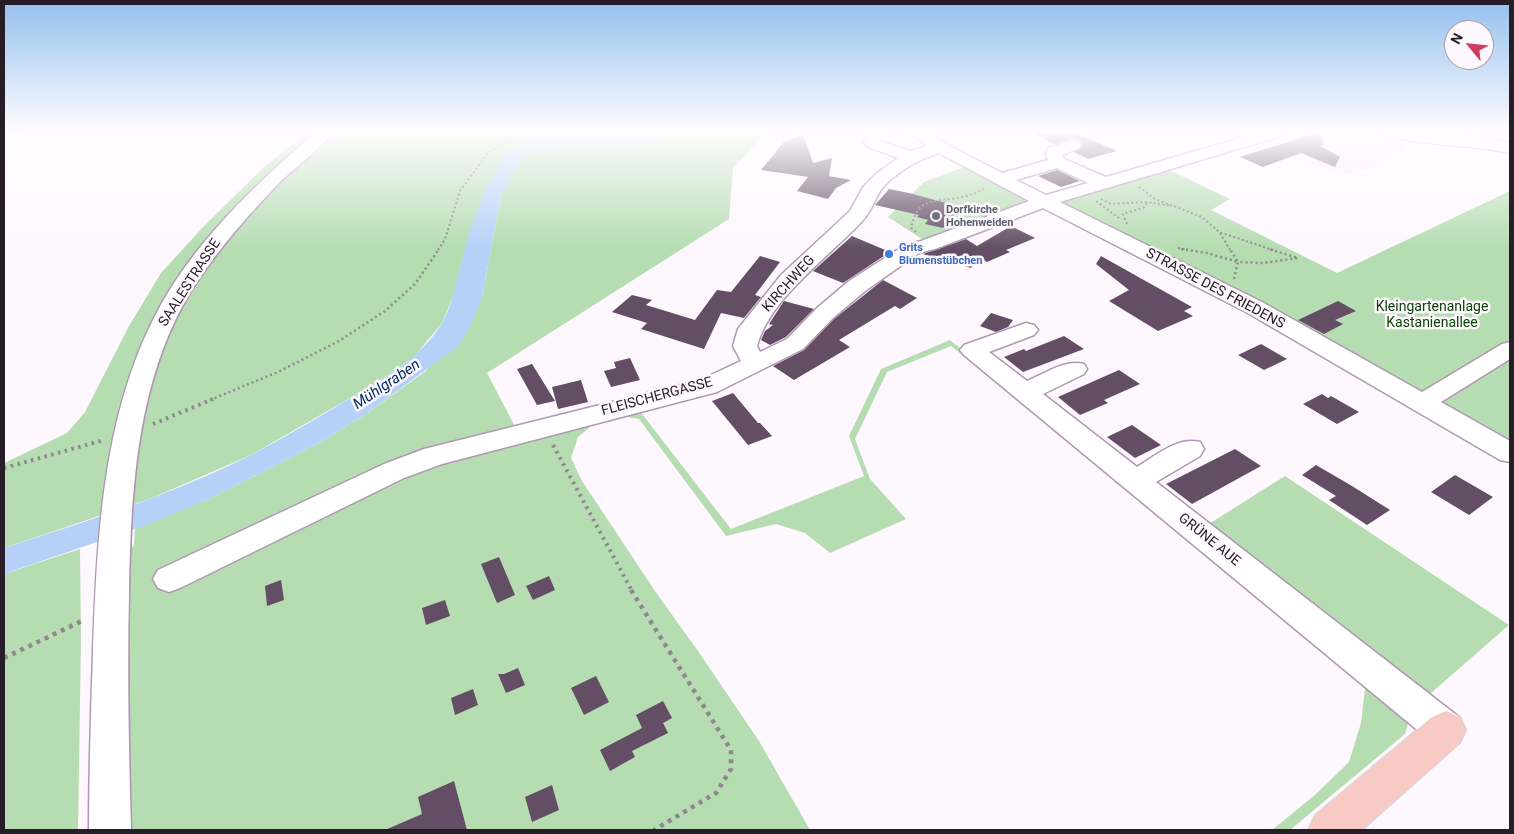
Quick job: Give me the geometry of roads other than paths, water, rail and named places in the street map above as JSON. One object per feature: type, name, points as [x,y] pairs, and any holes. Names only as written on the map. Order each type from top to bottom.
[{"type":"main road","points":[[1330,830],[1446,730]]},
{"type":"street","name":"SAALESTRASSE","points":[[110,830],[110,682],[117,503],[133,404],[151,348],[169,313],[200,263],[223,233],[285,170]]},
{"type":"street","points":[[858,214],[869,191],[893,170]]},
{"type":"street","name":"STRASSE DES FRIEDENS","points":[[982,170],[1226,294],[1422,402],[1510,453]]},
{"type":"street","points":[[1003,181],[1035,170]]},
{"type":"street","points":[[1075,170],[1106,184]]},
{"type":"street","name":"FLEISCHERGASSE","points":[[169,579],[394,471],[434,456],[708,386],[795,344],[825,313],[888,264],[912,249],[928,245],[1046,201],[1153,170]]},
{"type":"street","name":"KIRCHWEG","points":[[755,364],[746,346],[750,329],[789,280],[858,214]]},
{"type":"street","name":"GRÜNE AUE","points":[[1026,330],[972,350],[1446,730]]},
{"type":"street","points":[[1422,402],[1510,349]]},
{"type":"street","points":[[1025,392],[1075,369]]},
{"type":"street","points":[[1136,481],[1190,449]]},
{"type":"water","name":"Mühlgraben","points":[[496,170],[514,170],[501,194],[482,298],[469,329],[457,347],[366,414],[321,442],[209,499],[152,523],[4,574],[4,548],[191,483],[263,449],[385,378],[411,359],[433,336],[446,316],[478,208]]},
{"type":"place","name":"Dorfkirche Hohenweiden","points":[[936,216]]},
{"type":"place","name":"Grits Blumenstübchen","points":[[889,254]]},
{"type":"park label","name":"Kleingartenanlage Kastanienallee","points":[[1432,316]]}]
